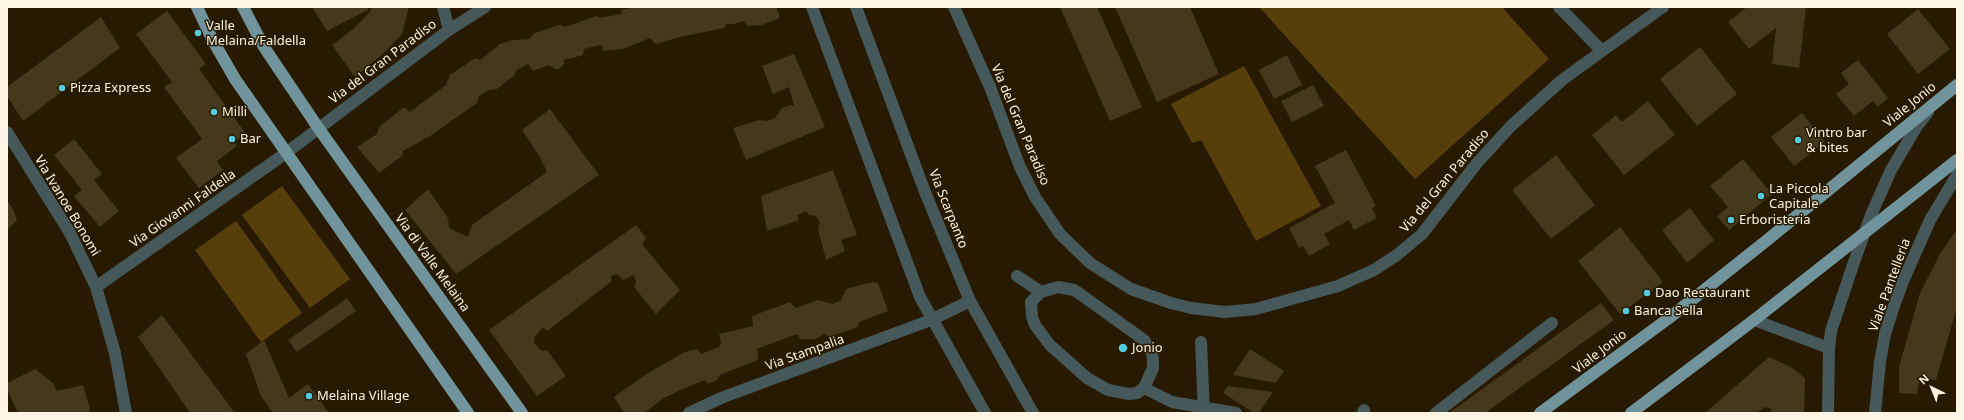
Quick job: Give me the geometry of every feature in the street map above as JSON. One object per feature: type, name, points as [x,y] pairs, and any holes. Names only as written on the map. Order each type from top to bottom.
[{"type":"main road","points":[[197,7],[212,39],[235,79],[468,413]]},
{"type":"main road","name":"Via di Valle Melaina","points":[[242,7],[264,47],[319,129],[522,413]]},
{"type":"main road","name":"Viale Jonio","points":[[1540,413],[1669,318],[1957,85]]},
{"type":"main road","points":[[1631,413],[1754,320],[1957,160]]},
{"type":"street","points":[[443,7],[449,30]]},
{"type":"street","name":"Via del Gran Paradiso","points":[[319,129],[389,73],[449,30],[485,7]]},
{"type":"street","points":[[812,7],[911,276],[931,320],[985,413]]},
{"type":"street","name":"Via Scarpanto","points":[[856,7],[926,192],[970,301],[1033,413]]},
{"type":"street","name":"Via del Gran Paradiso","points":[[954,7],[992,94],[1020,167],[1035,197],[1060,234],[1090,263],[1131,288],[1178,305],[1225,312],[1270,306],[1338,286],[1374,270],[1397,255],[1422,234],[1477,163],[1501,136],[1562,80],[1663,7]]},
{"type":"street","points":[[1560,7],[1602,51]]},
{"type":"street","points":[[1828,413],[1829,348],[1835,319],[1865,233],[1891,170],[1917,126],[1936,101]]},
{"type":"street","points":[[286,153],[319,129]]},
{"type":"street","name":"Via Ivanoe Bonomi","points":[[7,132],[70,233],[96,287],[115,353],[126,413]]},
{"type":"street","name":"Via Giovanni Faldella","points":[[96,287],[286,153]]},
{"type":"street","name":"Viale Pantelleria","points":[[1875,413],[1880,362],[1894,306],[1904,279],[1930,220],[1957,175]]},
{"type":"street","points":[[1017,276],[1041,292]]},
{"type":"street","points":[[1058,287],[1074,290],[1144,340],[1152,352],[1154,360],[1153,368],[1144,388],[1137,393],[1129,394],[1116,392],[1087,378],[1073,368],[1050,345],[1035,325],[1032,317],[1032,302],[1041,292],[1058,287]]},
{"type":"street","name":"Via Stampalia","points":[[689,413],[721,398],[931,320],[970,301]]},
{"type":"street","points":[[1754,320],[1829,348]]},
{"type":"street","points":[[1436,413],[1552,323]]},
{"type":"street","points":[[1201,342],[1204,410]]},
{"type":"street","points":[[1144,388],[1172,402],[1204,410],[1236,413]]},
{"type":"shaded area","points":[[1259,7],[1502,7],[1549,59],[1415,179]]},
{"type":"shaded area","points":[[1244,66],[1321,206],[1256,241],[1201,140],[1192,143],[1171,104]]},
{"type":"shaded area","points":[[282,186],[350,279],[310,308],[242,215]]},
{"type":"shaded area","points":[[236,221],[302,313],[261,342],[195,250]]},
{"type":"building","points":[[312,7],[368,7],[368,10],[327,31]]},
{"type":"building","points":[[372,7],[409,7],[402,34],[383,54],[355,77],[332,45],[353,29],[369,13]]},
{"type":"building","points":[[637,7],[776,7],[780,18],[761,25],[748,26],[743,21],[734,24],[726,24],[724,28],[655,44],[650,38],[623,49],[603,51],[602,45],[596,46],[584,49],[583,55],[564,60],[564,64],[559,69],[555,69],[549,65],[533,71],[528,64],[516,70],[515,75],[497,89],[489,90],[479,96],[477,103],[430,136],[403,151],[402,156],[379,173],[357,147],[377,134],[379,127],[404,107],[410,112],[446,85],[450,75],[475,58],[480,60],[500,44],[513,40],[529,39],[535,33],[560,25],[565,27],[596,16],[600,18],[622,14],[621,10]]},
{"type":"building","points":[[1060,7],[1097,7],[1142,107],[1110,121]]},
{"type":"building","points":[[1115,7],[1190,7],[1219,74],[1157,102]]},
{"type":"building","points":[[1747,7],[1806,7],[1799,68],[1772,64],[1776,28],[1749,49],[1728,22]]},
{"type":"building","points":[[1918,9],[1950,49],[1918,74],[1887,34]]},
{"type":"building","points":[[167,11],[206,64],[199,69],[246,134],[234,142],[237,146],[217,161],[223,170],[199,188],[176,158],[202,139],[164,87],[172,82],[136,34]]},
{"type":"building","points":[[101,17],[120,48],[23,121],[7,96],[7,87]]},
{"type":"building","points":[[1700,47],[1737,94],[1697,126],[1660,79]]},
{"type":"building","points":[[794,54],[825,127],[746,160],[733,128],[759,120],[767,121],[775,118],[781,109],[790,105],[794,106],[789,87],[773,94],[762,66]]},
{"type":"building","points":[[1287,55],[1302,85],[1274,99],[1259,70]]},
{"type":"building","points":[[1858,60],[1888,98],[1878,107],[1873,101],[1854,116],[1836,94],[1849,84],[1841,73]]},
{"type":"building","points":[[1313,85],[1324,106],[1292,122],[1281,101]]},
{"type":"building","points":[[1648,101],[1675,135],[1624,175],[1592,135],[1616,115],[1622,122]]},
{"type":"building","points":[[550,109],[599,175],[456,274],[405,210],[428,189],[448,218],[449,228],[468,237],[472,225],[547,172],[540,157],[522,130]]},
{"type":"building","name":"Vintro bar & bites","points":[[1802,113],[1825,142],[1794,166],[1771,137]]},
{"type":"building","points":[[74,139],[102,174],[94,180],[119,211],[100,227],[74,196],[82,190],[54,155]]},
{"type":"building","points":[[1346,150],[1376,206],[1372,208],[1377,218],[1354,230],[1349,220],[1324,234],[1330,244],[1309,256],[1303,246],[1299,248],[1289,228],[1335,203],[1315,166]]},
{"type":"building","points":[[1556,155],[1595,205],[1551,239],[1512,190]]},
{"type":"building","points":[[1743,159],[1772,194],[1729,230],[1717,216],[1728,207],[1710,186]]},
{"type":"building","points":[[833,170],[857,235],[841,240],[845,251],[826,260],[818,229],[820,223],[816,216],[809,215],[806,211],[797,216],[799,220],[767,231],[761,196]]},
{"type":"building","points":[[7,200],[14,211],[17,220],[7,230]]},
{"type":"building","points":[[1690,208],[1714,240],[1687,263],[1662,230]]},
{"type":"building","points":[[636,225],[646,238],[642,244],[680,290],[656,314],[634,287],[636,283],[634,275],[623,280],[617,274],[611,276],[612,281],[547,331],[543,327],[535,336],[534,343],[542,351],[547,350],[566,376],[537,396],[489,330]]},
{"type":"building","points":[[1620,227],[1663,282],[1620,314],[1578,261]]},
{"type":"building","points":[[1957,229],[1957,307],[1936,380],[1920,377],[1917,394],[1899,393],[1899,367],[1920,293],[1940,254]]},
{"type":"building","points":[[873,282],[878,283],[888,311],[859,322],[858,327],[829,337],[825,334],[815,339],[800,339],[797,334],[757,349],[758,360],[720,375],[717,380],[708,384],[705,380],[685,388],[664,398],[644,413],[624,413],[614,397],[648,373],[685,352],[697,349],[701,354],[719,347],[721,342],[719,334],[753,326],[752,316],[790,302],[796,308],[818,300],[833,304],[841,300],[846,289]]},
{"type":"building","points":[[347,298],[356,311],[297,352],[288,340]]},
{"type":"building","points":[[1601,303],[1614,320],[1485,413],[1449,413]]},
{"type":"building","points":[[162,315],[235,413],[190,413],[138,337]]},
{"type":"building","points":[[264,340],[289,398],[308,384],[329,413],[273,413],[261,396],[246,354]]},
{"type":"building","points":[[1250,349],[1284,371],[1276,383],[1233,375]]},
{"type":"building","points":[[1769,357],[1791,367],[1805,378],[1804,413],[1771,413],[1771,409],[1765,407],[1756,413],[1705,413]]},
{"type":"building","points":[[35,369],[53,383],[57,391],[83,385],[90,408],[89,413],[18,413],[7,389],[7,383]]},
{"type":"building","points":[[1228,386],[1273,392],[1259,413],[1254,413],[1223,393]]},
{"type":"place","name":"Valle Melaina/Faldella","points":[[198,33]]},
{"type":"place","name":"Pizza Express","points":[[62,88]]},
{"type":"place","name":"Milli","points":[[214,112]]},
{"type":"place","name":"Bar","points":[[232,139]]},
{"type":"place","name":"Vintro bar & bites","points":[[1798,140]]},
{"type":"place","name":"La Piccola Capitale","points":[[1761,196]]},
{"type":"place","name":"Erboristeria","points":[[1731,220]]},
{"type":"place","name":"Dao Restaurant","points":[[1647,293]]},
{"type":"place","name":"Banca Sella","points":[[1626,311]]},
{"type":"place","name":"Jonio","points":[[1123,348]]},
{"type":"place","name":"Melaina Village","points":[[309,396]]}]
